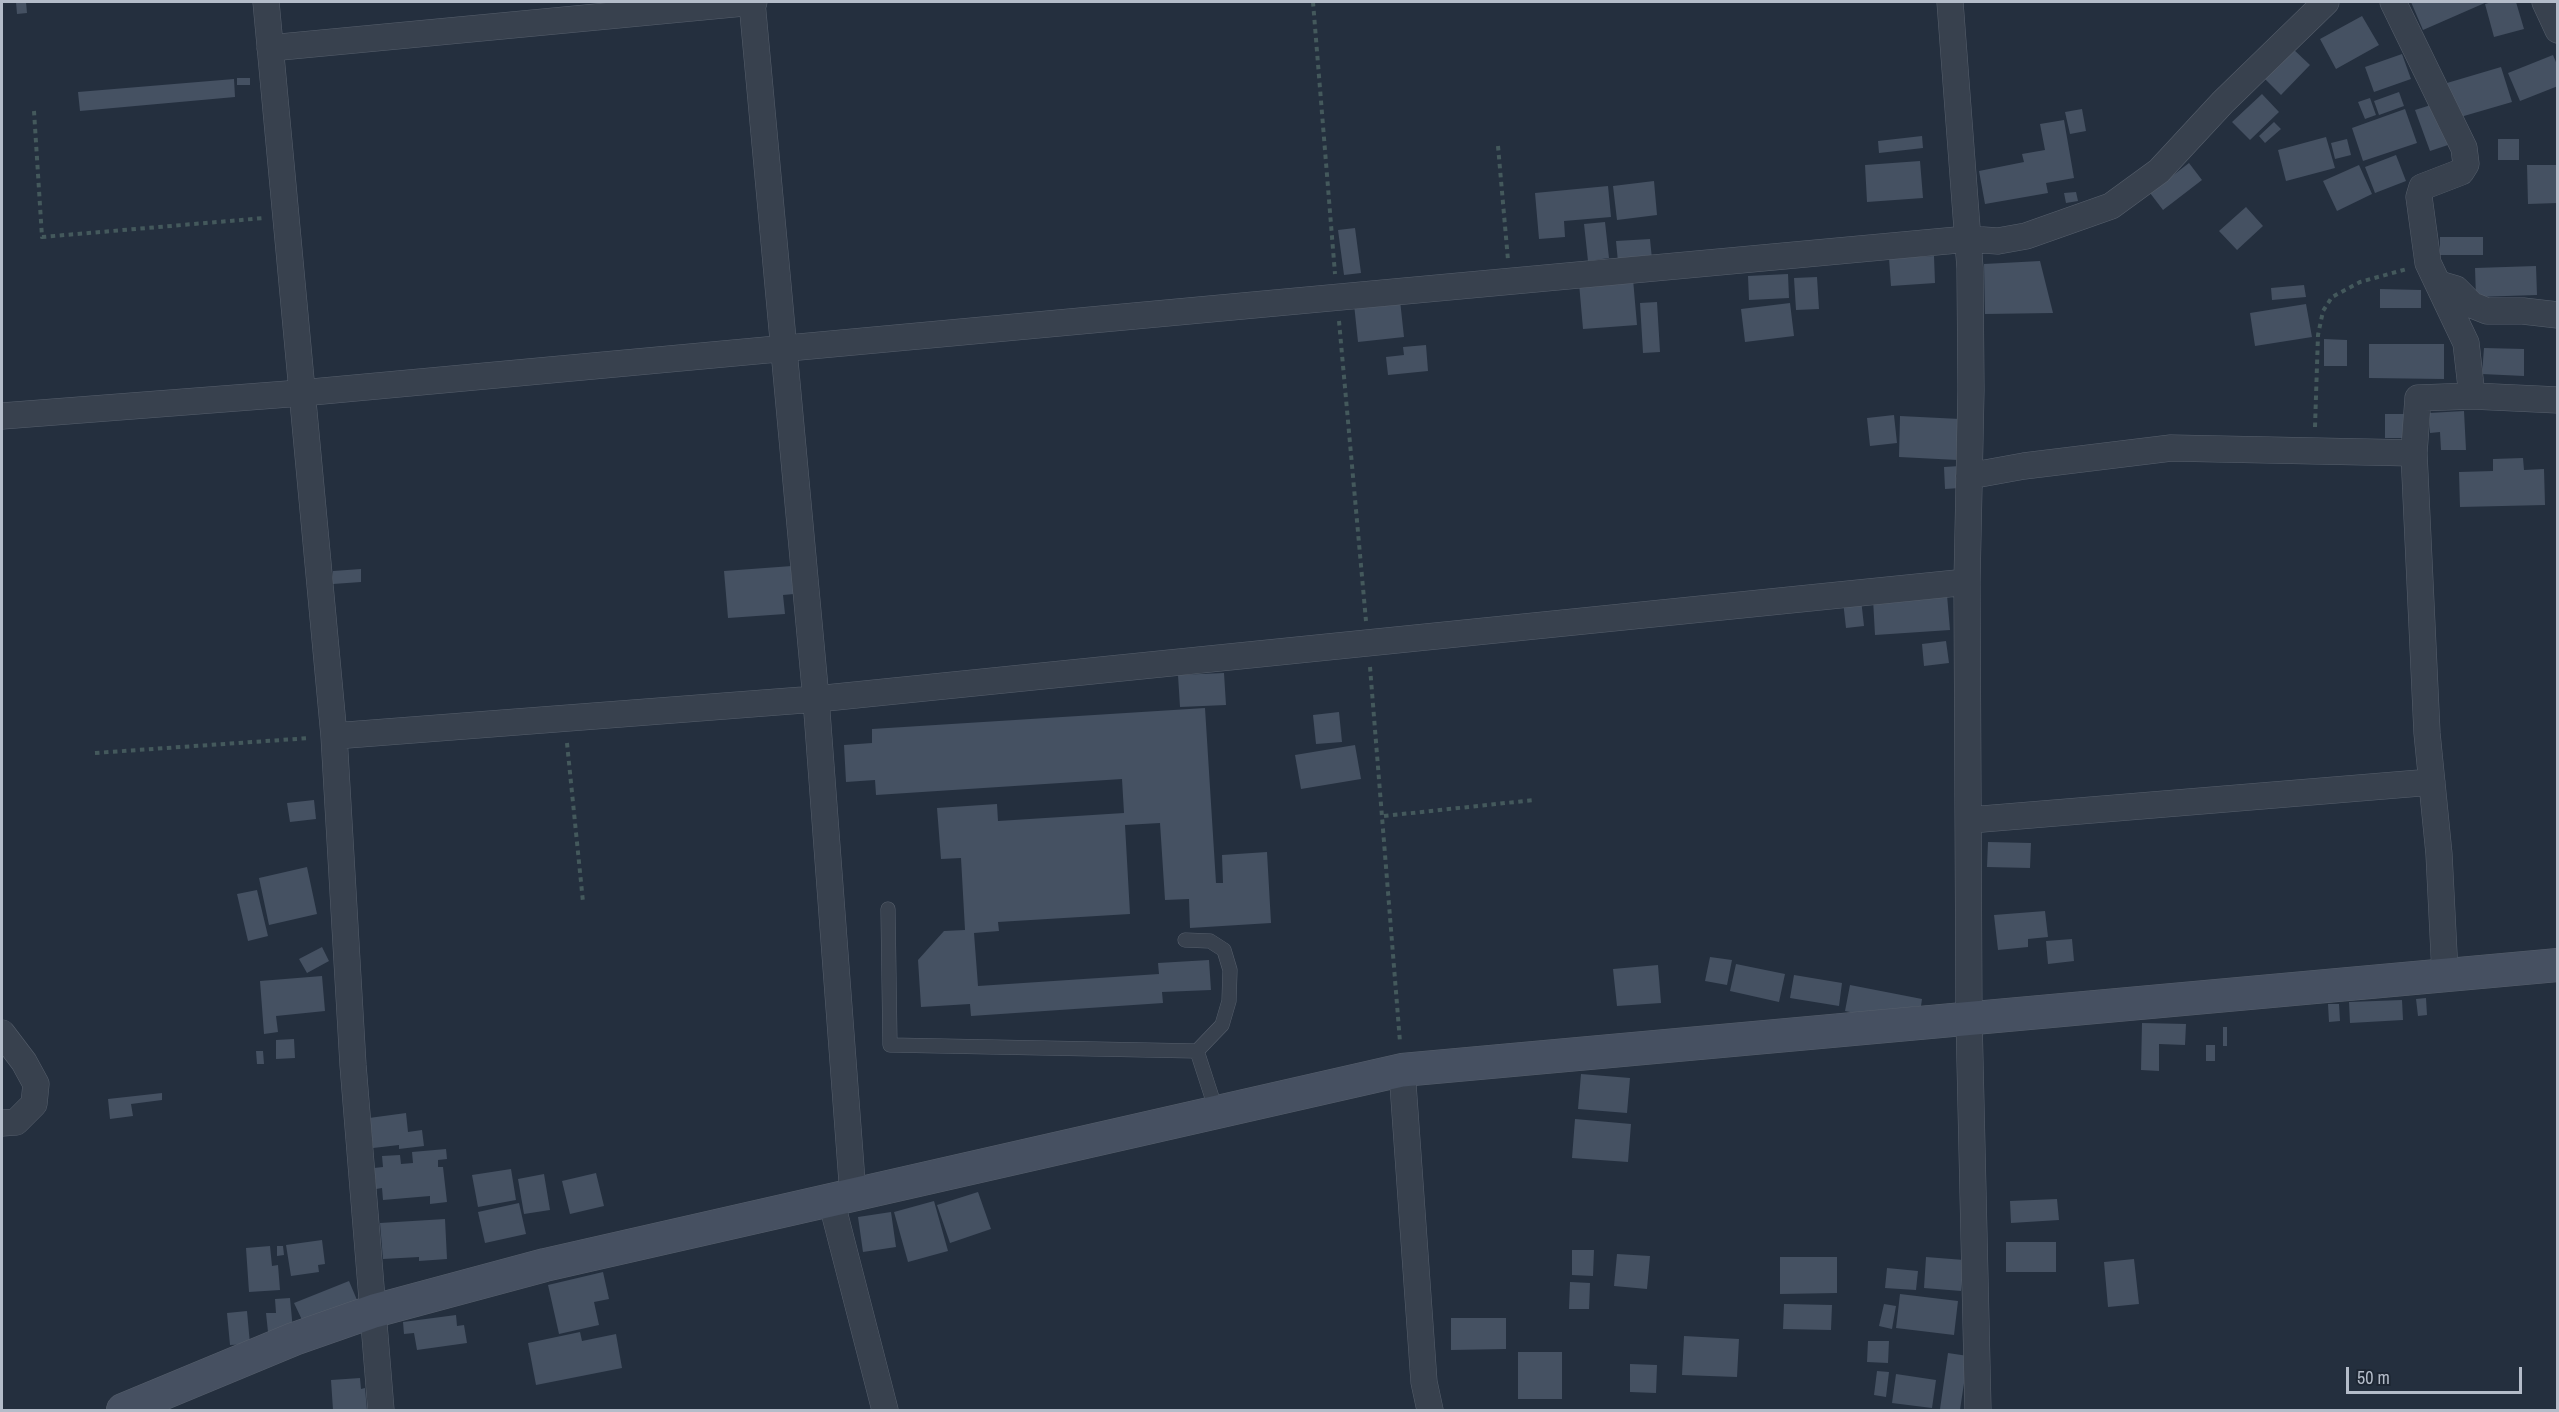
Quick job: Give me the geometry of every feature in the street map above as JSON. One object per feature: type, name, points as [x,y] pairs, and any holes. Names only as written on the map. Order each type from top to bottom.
[{"type":"street","points":[[266,2],[334,736],[353,1065],[381,1410]]},
{"type":"street","points":[[270,48],[753,2],[816,699],[842,1197],[885,1410]]},
{"type":"street","points":[[1950,2],[1968,239],[1971,390],[1967,582],[1970,820],[1969,1018],[1978,1410]]},
{"type":"street","points":[[2,416],[301,393],[1968,239],[1998,241],[2026,236],[2111,206],[2159,171],[2246,79],[2326,2]]},
{"type":"street","points":[[2393,2],[2464,148],[2466,164],[2461,172],[2422,187],[2419,197],[2434,273],[2466,342],[2472,396]]},
{"type":"street","points":[[2545,2],[2558,30]]},
{"type":"street","points":[[2434,273],[2456,289],[2472,305],[2487,311],[2523,311],[2558,315]]},
{"type":"street","points":[[2445,974],[2439,854],[2426,722],[2414,453],[2418,398],[2472,396],[2558,400]]},
{"type":"street","points":[[1969,476],[2024,466],[2171,448],[2414,453]]},
{"type":"street","points":[[334,736],[816,699],[1967,582]]},
{"type":"street","points":[[1970,820],[2432,782]]},
{"type":"street","points":[[123,1410],[294,1339],[374,1311],[545,1265],[1402,1070],[2558,965]]},
{"type":"street","points":[[2,1033],[24,1062],[36,1084],[34,1104],[16,1122],[2,1124]]},
{"type":"street","points":[[1402,1070],[1424,1382],[1430,1410]]},
{"type":"lane","points":[[888,909],[890,1045],[1197,1051],[1222,1025],[1229,1001],[1230,970],[1224,950],[1210,940],[1185,940]]},
{"type":"lane","points":[[1197,1051],[1217,1113]]},
{"type":"path","points":[[1313,2],[1383,816],[1402,1070]]},
{"type":"path","points":[[34,111],[42,237],[285,216]]},
{"type":"path","points":[[1498,146],[1510,281]]},
{"type":"path","points":[[2315,451],[2318,335],[2323,311],[2332,297],[2360,282],[2434,273]]},
{"type":"path","points":[[565,718],[582,902]]},
{"type":"path","points":[[95,753],[334,736]]},
{"type":"path","points":[[1383,816],[1534,800]]},
{"type":"building","points":[[16,2],[26,2],[27,13],[17,14]]},
{"type":"building","points":[[2411,2],[2487,2],[2423,30]]},
{"type":"building","points":[[2516,2],[2524,29],[2494,37],[2485,4]]},
{"type":"building","points":[[2362,16],[2379,45],[2336,69],[2320,39]]},
{"type":"building","points":[[2292,48],[2310,65],[2281,95],[2264,78]]},
{"type":"building","points":[[2402,54],[2411,79],[2374,92],[2365,67]]},
{"type":"building","points":[[2553,55],[2558,67],[2558,86],[2520,101],[2508,73]]},
{"type":"building","points":[[2501,67],[2512,102],[2457,118],[2447,83]]},
{"type":"building","points":[[237,78],[250,78],[250,85],[237,85]]},
{"type":"building","points":[[234,79],[235,97],[80,111],[78,92]]},
{"type":"building","points":[[2399,92],[2404,106],[2379,115],[2374,101]]},
{"type":"building","points":[[2262,94],[2279,112],[2250,140],[2232,122]]},
{"type":"building","points":[[2370,98],[2376,115],[2365,119],[2358,102]]},
{"type":"building","points":[[2434,104],[2448,145],[2430,151],[2415,110]]},
{"type":"building","points":[[2082,109],[2086,131],[2070,134],[2065,112]]},
{"type":"building","points":[[2405,109],[2417,143],[2363,161],[2352,128]]},
{"type":"building","points":[[2064,120],[2074,178],[2046,183],[2048,193],[1985,204],[1979,171],[2024,162],[2022,154],[2045,150],[2040,124]]},
{"type":"building","points":[[2274,122],[2281,129],[2265,143],[2259,136]]},
{"type":"building","points":[[1922,136],[1923,148],[1879,153],[1878,141]]},
{"type":"building","points":[[2326,137],[2335,168],[2286,181],[2278,150]]},
{"type":"building","points":[[2347,139],[2351,155],[2335,159],[2331,143]]},
{"type":"building","points":[[2498,139],[2519,139],[2519,160],[2498,160]]},
{"type":"building","points":[[2396,155],[2406,181],[2375,193],[2365,167]]},
{"type":"building","points":[[1920,161],[1923,198],[1867,202],[1865,165]]},
{"type":"building","points":[[2189,163],[2202,180],[2163,210],[2150,193]]},
{"type":"building","points":[[2359,165],[2372,194],[2337,211],[2323,181]]},
{"type":"building","points":[[2527,165],[2558,165],[2558,203],[2528,204]]},
{"type":"building","points":[[1654,181],[1657,215],[1617,220],[1613,186]]},
{"type":"building","points":[[1608,186],[1611,217],[1564,221],[1565,237],[1539,239],[1535,193]]},
{"type":"building","points":[[2076,192],[2078,201],[2066,203],[2064,193]]},
{"type":"building","points":[[2246,207],[2263,226],[2237,250],[2219,231]]},
{"type":"building","points":[[1605,222],[1609,258],[1588,261],[1584,224]]},
{"type":"building","points":[[1355,228],[1361,273],[1344,275],[1338,230]]},
{"type":"building","points":[[2440,237],[2483,237],[2483,255],[2440,255]]},
{"type":"building","points":[[1650,239],[1652,259],[1618,262],[1616,241]]},
{"type":"building","points":[[1934,256],[1935,283],[1891,286],[1889,258]]},
{"type":"building","points":[[2040,261],[2053,313],[1985,314],[1984,264]]},
{"type":"building","points":[[2536,266],[2537,295],[2476,297],[2475,268]]},
{"type":"building","points":[[1788,274],[1789,298],[1749,300],[1748,276]]},
{"type":"building","points":[[1817,277],[1819,309],[1796,310],[1794,278]]},
{"type":"building","points":[[1633,279],[1637,325],[1583,329],[1579,283]]},
{"type":"building","points":[[2304,285],[2306,297],[2272,300],[2271,288]]},
{"type":"building","points":[[2380,289],[2421,290],[2421,308],[2380,308]]},
{"type":"building","points":[[1400,300],[1404,337],[1358,342],[1354,304]]},
{"type":"building","points":[[1657,302],[1660,352],[1643,353],[1640,303]]},
{"type":"building","points":[[1790,303],[1794,336],[1745,342],[1741,309]]},
{"type":"building","points":[[2306,304],[2312,337],[2255,346],[2250,313]]},
{"type":"building","points":[[2324,339],[2347,340],[2347,366],[2324,366]]},
{"type":"building","points":[[2369,344],[2444,344],[2444,379],[2369,378]]},
{"type":"building","points":[[1426,345],[1428,371],[1388,375],[1386,357],[1404,355],[1403,347]]},
{"type":"building","points":[[2484,348],[2524,349],[2524,376],[2482,374]]},
{"type":"building","points":[[2464,411],[2466,450],[2441,450],[2440,432],[2430,433],[2429,413]]},
{"type":"building","points":[[2385,414],[2405,414],[2406,438],[2385,438]]},
{"type":"building","points":[[1894,415],[1897,443],[1870,446],[1867,418]]},
{"type":"building","points":[[1900,416],[1960,419],[1958,460],[1899,457]]},
{"type":"building","points":[[2523,458],[2524,470],[2544,469],[2545,505],[2460,507],[2459,472],[2493,471],[2493,459]]},
{"type":"building","points":[[1960,466],[1960,488],[1945,489],[1944,467]]},
{"type":"building","points":[[792,566],[794,594],[783,595],[785,614],[728,618],[724,571]]},
{"type":"building","points":[[361,569],[361,582],[333,584],[333,571]]},
{"type":"building","points":[[1947,595],[1950,630],[1875,635],[1873,599]]},
{"type":"building","points":[[1861,599],[1864,626],[1846,628],[1843,601]]},
{"type":"building","points":[[1946,641],[1949,663],[1924,666],[1922,644]]},
{"type":"building","points":[[1224,673],[1226,705],[1180,707],[1178,675]]},
{"type":"building","points":[[1205,708],[1216,883],[1223,883],[1222,855],[1267,852],[1271,923],[1190,928],[1189,899],[1165,900],[1160,823],[1125,825],[1130,914],[998,922],[999,931],[974,933],[978,986],[1159,974],[1158,963],[1209,960],[1211,990],[1162,992],[1163,1003],[971,1016],[970,1004],[921,1007],[918,960],[944,931],[965,930],[961,858],[941,859],[937,808],[997,804],[998,821],[1124,813],[1122,779],[876,795],[875,780],[846,782],[844,745],[872,743],[872,729]]},
{"type":"building","points":[[1339,712],[1342,742],[1316,744],[1313,715]]},
{"type":"building","points":[[1355,745],[1361,779],[1301,789],[1295,755]]},
{"type":"building","points":[[314,800],[316,819],[290,822],[287,803]]},
{"type":"building","points":[[1988,842],[2031,843],[2030,868],[1987,867]]},
{"type":"building","points":[[307,867],[317,914],[269,925],[259,878]]},
{"type":"building","points":[[257,890],[268,936],[248,941],[237,894]]},
{"type":"building","points":[[2045,911],[2048,937],[2028,939],[2028,947],[1998,950],[1994,915]]},
{"type":"building","points":[[2072,939],[2074,961],[2048,964],[2046,941]]},
{"type":"building","points":[[322,947],[329,961],[307,973],[299,959]]},
{"type":"building","points":[[1710,957],[1732,960],[1727,985],[1705,981]]},
{"type":"building","points":[[1736,964],[1785,974],[1779,1002],[1730,991]]},
{"type":"building","points":[[1658,965],[1661,1003],[1617,1006],[1613,969]]},
{"type":"building","points":[[1794,975],[1842,983],[1839,1006],[1790,998]]},
{"type":"building","points":[[322,976],[325,1011],[276,1016],[278,1032],[264,1034],[260,981]]},
{"type":"building","points":[[1850,985],[1922,999],[1921,1006],[1860,1014],[1845,1011]]},
{"type":"building","points":[[2426,998],[2427,1015],[2418,1016],[2416,999]]},
{"type":"building","points":[[2402,1000],[2403,1020],[2350,1023],[2349,1002]]},
{"type":"building","points":[[2328,1004],[2339,1004],[2340,1021],[2329,1022]]},
{"type":"building","points":[[2142,1023],[2186,1024],[2185,1045],[2159,1044],[2159,1071],[2141,1070]]},
{"type":"building","points":[[2223,1027],[2227,1027],[2227,1046],[2223,1046]]},
{"type":"building","points":[[294,1039],[295,1058],[276,1059],[276,1040]]},
{"type":"building","points":[[2206,1045],[2215,1045],[2215,1061],[2206,1061]]},
{"type":"building","points":[[256,1051],[263,1051],[264,1064],[257,1064]]},
{"type":"building","points":[[1581,1074],[1630,1078],[1627,1113],[1578,1109]]},
{"type":"building","points":[[162,1093],[162,1100],[131,1104],[133,1116],[110,1119],[108,1099]]},
{"type":"building","points":[[406,1113],[408,1132],[422,1130],[424,1146],[399,1149],[399,1145],[373,1148],[369,1118]]},
{"type":"building","points":[[1575,1119],[1631,1124],[1628,1162],[1572,1158]]},
{"type":"building","points":[[446,1149],[447,1159],[438,1160],[438,1167],[443,1167],[447,1202],[430,1204],[430,1196],[383,1200],[382,1188],[376,1189],[374,1168],[383,1167],[382,1156],[400,1155],[401,1164],[413,1163],[412,1152]]},
{"type":"building","points":[[511,1169],[516,1200],[478,1207],[472,1175]]},
{"type":"building","points":[[596,1173],[604,1206],[570,1214],[562,1181]]},
{"type":"building","points":[[544,1174],[550,1210],[524,1214],[518,1179]]},
{"type":"building","points":[[978,1192],[991,1229],[950,1243],[937,1205]]},
{"type":"building","points":[[2057,1199],[2059,1220],[2011,1223],[2010,1201]]},
{"type":"building","points":[[934,1201],[948,1251],[908,1262],[894,1212]]},
{"type":"building","points":[[519,1203],[526,1234],[485,1243],[478,1212]]},
{"type":"building","points":[[891,1212],[896,1247],[863,1252],[858,1217]]},
{"type":"building","points":[[445,1219],[447,1259],[419,1261],[419,1257],[383,1259],[380,1223]]},
{"type":"building","points":[[322,1240],[325,1264],[318,1265],[319,1272],[291,1276],[286,1245]]},
{"type":"building","points":[[2006,1242],[2056,1242],[2056,1272],[2006,1272]]},
{"type":"building","points":[[270,1246],[272,1266],[278,1265],[280,1290],[249,1292],[246,1248]]},
{"type":"building","points":[[277,1246],[283,1246],[284,1255],[277,1256]]},
{"type":"building","points":[[1572,1250],[1594,1250],[1593,1276],[1572,1275]]},
{"type":"building","points":[[1617,1254],[1650,1256],[1647,1289],[1614,1286]]},
{"type":"building","points":[[1780,1257],[1837,1257],[1837,1293],[1780,1294]]},
{"type":"building","points":[[1926,1257],[1964,1260],[1961,1291],[1924,1288]]},
{"type":"building","points":[[2134,1259],[2139,1304],[2108,1307],[2104,1262]]},
{"type":"building","points":[[1887,1268],[1918,1271],[1916,1290],[1885,1288]]},
{"type":"building","points":[[603,1272],[609,1299],[594,1302],[599,1325],[559,1334],[548,1285]]},
{"type":"building","points":[[349,1281],[357,1300],[303,1322],[294,1303]]},
{"type":"building","points":[[1570,1282],[1590,1283],[1589,1309],[1569,1309]]},
{"type":"building","points":[[1900,1294],[1958,1301],[1954,1335],[1896,1328]]},
{"type":"building","points":[[290,1298],[293,1330],[268,1332],[266,1313],[276,1313],[275,1299]]},
{"type":"building","points":[[1784,1304],[1832,1305],[1831,1330],[1783,1329]]},
{"type":"building","points":[[1884,1304],[1896,1306],[1892,1329],[1879,1326]]},
{"type":"building","points":[[247,1311],[250,1344],[230,1345],[227,1313]]},
{"type":"building","points":[[456,1315],[457,1326],[464,1325],[467,1343],[417,1350],[414,1333],[404,1334],[403,1322]]},
{"type":"building","points":[[1451,1318],[1506,1318],[1506,1349],[1451,1350]]},
{"type":"building","points":[[580,1332],[582,1341],[616,1334],[622,1368],[536,1385],[528,1343]]},
{"type":"building","points":[[1684,1336],[1739,1339],[1737,1377],[1682,1375]]},
{"type":"building","points":[[1868,1341],[1889,1341],[1888,1363],[1867,1362]]},
{"type":"building","points":[[1518,1352],[1562,1352],[1562,1399],[1518,1399]]},
{"type":"building","points":[[1948,1353],[1968,1356],[1960,1410],[1940,1409]]},
{"type":"building","points":[[1630,1364],[1657,1365],[1656,1393],[1630,1392]]},
{"type":"building","points":[[1877,1371],[1889,1372],[1886,1397],[1874,1395]]},
{"type":"building","points":[[1896,1374],[1936,1380],[1932,1408],[1892,1403]]},
{"type":"building","points":[[360,1378],[361,1389],[365,1388],[367,1410],[333,1410],[331,1380]]}]
